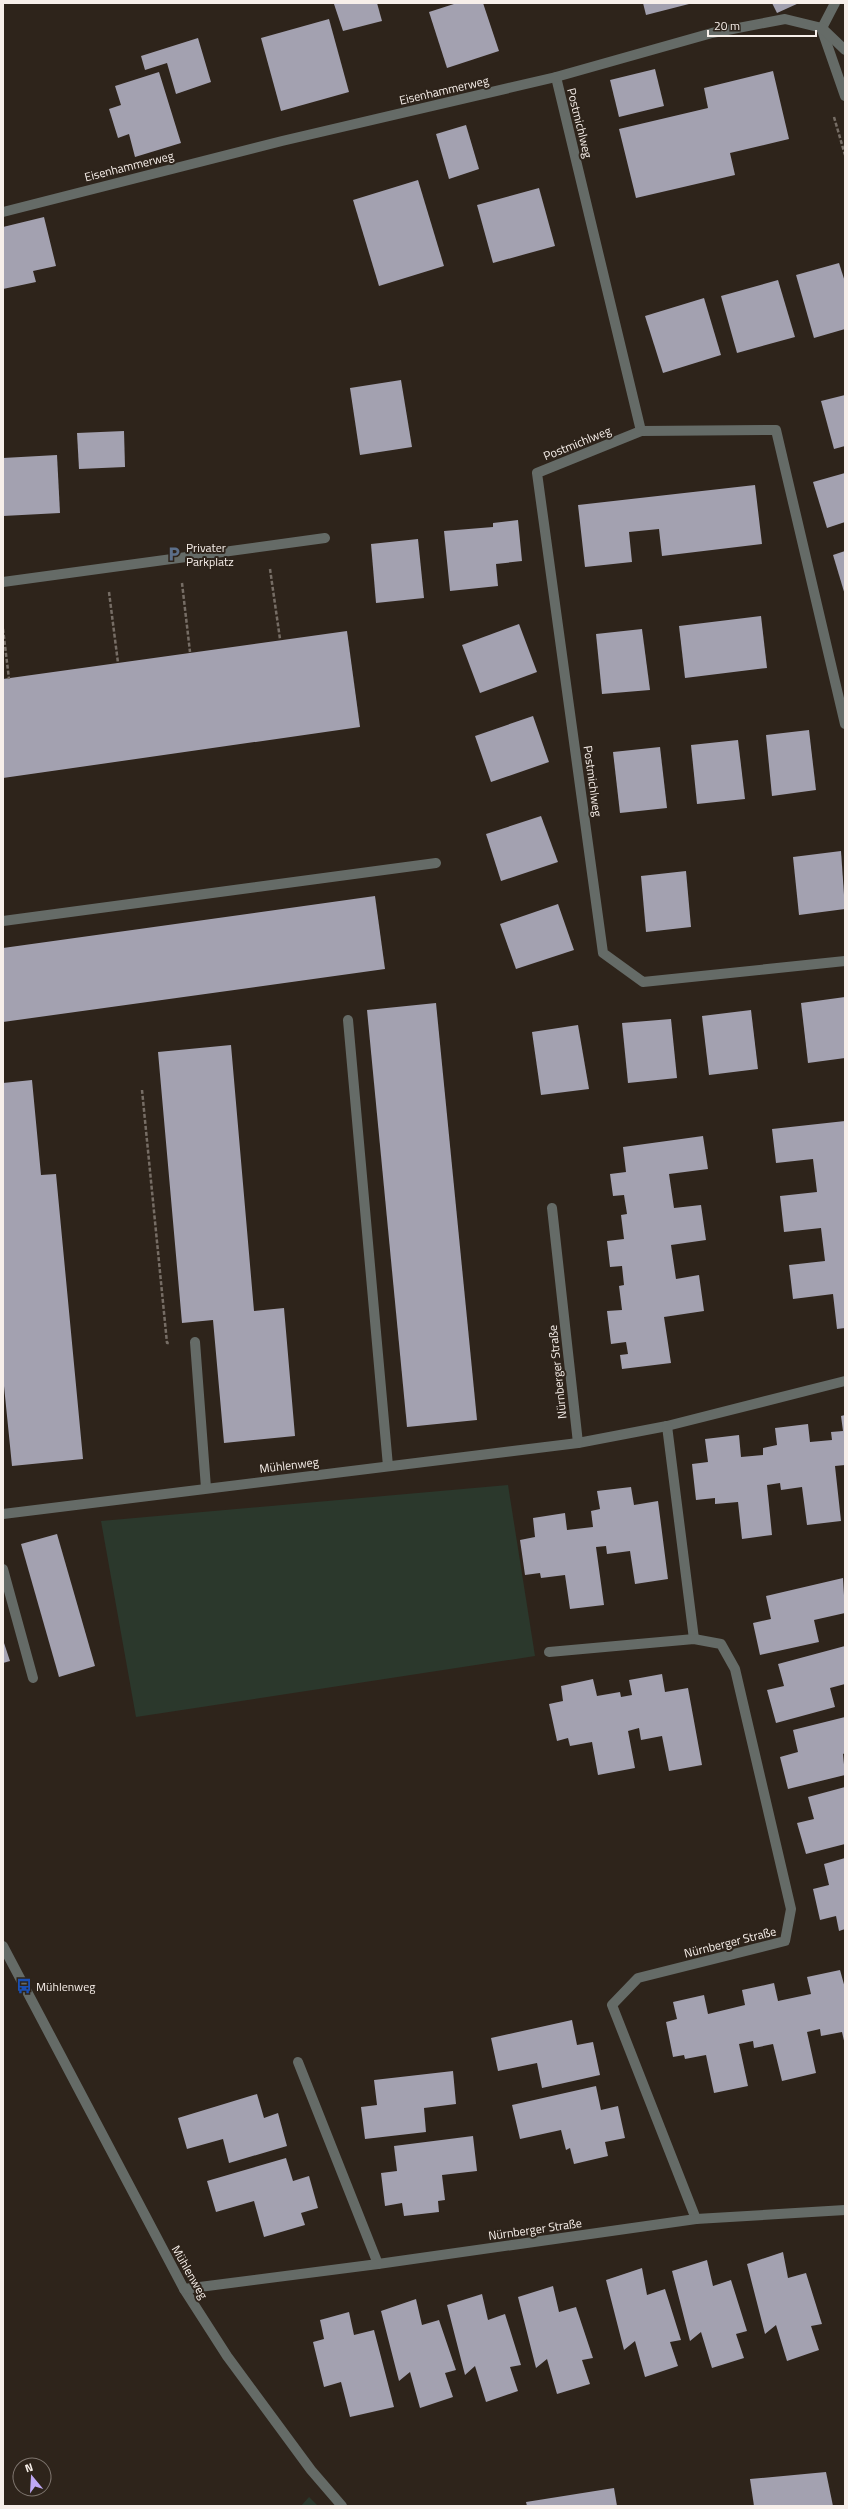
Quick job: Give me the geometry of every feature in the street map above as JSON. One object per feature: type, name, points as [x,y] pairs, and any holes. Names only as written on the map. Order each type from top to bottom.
[{"type":"street","points":[[835,3],[822,28],[845,96]]},
{"type":"street","name":"Eisenhammerweg","points":[[3,212],[282,141],[556,77],[712,33],[785,19],[822,28]]},
{"type":"street","points":[[822,28],[845,50]]},
{"type":"street","name":"Postmichlweg","points":[[556,77],[641,431]]},
{"type":"street","name":"Postmichlweg","points":[[845,724],[776,430],[641,431],[537,473],[603,954],[643,982],[845,961]]},
{"type":"street","points":[[3,582],[325,538]]},
{"type":"street","points":[[3,921],[436,863]]},
{"type":"street","points":[[348,1020],[388,1466]]},
{"type":"street","name":"Nürnberger Straße","points":[[552,1208],[578,1443]]},
{"type":"street","points":[[195,1342],[206,1488]]},
{"type":"street","points":[[578,1443],[667,1426],[845,1381]]},
{"type":"street","points":[[667,1426],[694,1639]]},
{"type":"street","name":"Mühlenweg","points":[[3,1514],[578,1443]]},
{"type":"street","points":[[3,1569],[33,1678]]},
{"type":"street","name":"Nürnberger Straße","points":[[549,1652],[694,1639],[721,1644],[735,1669],[791,1909],[786,1941],[638,1978],[612,2005],[696,2218]]},
{"type":"street","name":"Mühlenweg","points":[[3,1946],[184,2290],[227,2356],[311,2470],[342,2506]]},
{"type":"street","points":[[298,2062],[378,2264]]},
{"type":"street","name":"Nürnberger Straße","points":[[184,2290],[378,2264],[696,2218],[845,2210]]},
{"type":"path","points":[[267,547],[280,639]]},
{"type":"path","points":[[179,558],[190,652]]},
{"type":"path","points":[[106,568],[118,663]]},
{"type":"path","points":[[3,629],[9,678]]},
{"type":"path","points":[[142,1090],[167,1343],[195,1342]]},
{"type":"green space","points":[[508,1485],[535,1656],[136,1717],[101,1521]]},
{"type":"green space","points":[[309,2497],[318,2506],[301,2506]]},
{"type":"building","points":[[377,3],[382,21],[343,31],[334,4]]},
{"type":"building","points":[[457,3],[483,3],[499,51],[447,68],[429,12]]},
{"type":"building","points":[[643,3],[689,3],[689,4],[646,15]]},
{"type":"building","points":[[772,3],[799,3],[777,13]]},
{"type":"building","points":[[329,19],[349,92],[281,111],[261,38]]},
{"type":"building","points":[[198,38],[211,82],[176,94],[167,63],[145,70],[141,56]]},
{"type":"building","points":[[655,69],[664,106],[619,117],[610,80]]},
{"type":"building","points":[[773,71],[789,139],[730,153],[735,175],[636,198],[619,129],[708,108],[704,88]]},
{"type":"building","points":[[159,72],[181,143],[135,157],[129,134],[118,138],[109,109],[121,105],[115,86]]},
{"type":"building","points":[[466,125],[479,169],[449,179],[436,134]]},
{"type":"building","points":[[418,180],[444,266],[379,286],[353,200]]},
{"type":"building","points":[[539,188],[555,246],[493,263],[477,205]]},
{"type":"building","points":[[44,217],[56,266],[33,271],[36,282],[3,289],[3,227]]},
{"type":"building","points":[[839,263],[845,282],[845,329],[814,338],[796,275]]},
{"type":"building","points":[[778,280],[795,337],[737,353],[721,296]]},
{"type":"building","points":[[704,298],[721,355],[663,373],[645,316]]},
{"type":"building","points":[[401,380],[412,447],[360,455],[350,388]]},
{"type":"building","points":[[845,395],[845,446],[834,449],[821,401]]},
{"type":"building","points":[[124,431],[125,467],[79,469],[77,433]]},
{"type":"building","points":[[57,455],[60,513],[3,516],[3,458]]},
{"type":"building","points":[[845,473],[845,522],[827,528],[813,482]]},
{"type":"building","points":[[755,485],[762,544],[662,556],[659,529],[629,532],[632,562],[585,567],[578,505]]},
{"type":"building","points":[[518,520],[522,561],[496,564],[498,586],[450,591],[444,531],[493,527],[493,523]]},
{"type":"building","points":[[418,539],[424,598],[376,603],[371,544]]},
{"type":"building","points":[[845,551],[845,595],[833,555]]},
{"type":"building","points":[[761,616],[767,668],[685,678],[679,626]]},
{"type":"building","points":[[519,624],[537,672],[480,693],[462,645]]},
{"type":"building","points":[[642,629],[650,690],[602,694],[596,634]]},
{"type":"building","points":[[347,631],[360,727],[3,778],[3,679]]},
{"type":"building","points":[[533,716],[549,762],[491,782],[475,736]]},
{"type":"building","points":[[809,730],[816,790],[772,796],[766,735]]},
{"type":"building","points":[[738,740],[745,799],[697,804],[691,745]]},
{"type":"building","points":[[660,747],[667,808],[620,813],[613,752]]},
{"type":"building","points":[[541,816],[558,862],[501,881],[486,834]]},
{"type":"building","points":[[841,851],[845,909],[799,915],[793,857]]},
{"type":"building","points":[[686,871],[691,927],[646,932],[641,876]]},
{"type":"building","points":[[375,896],[385,969],[3,1022],[3,948]]},
{"type":"building","points":[[558,904],[574,950],[516,969],[500,924]]},
{"type":"building","points":[[845,997],[845,1058],[808,1063],[801,1003]]},
{"type":"building","points":[[436,1003],[477,1420],[407,1427],[367,1010]]},
{"type":"building","points":[[751,1010],[758,1069],[709,1075],[702,1016]]},
{"type":"building","points":[[671,1019],[677,1078],[628,1083],[622,1023]]},
{"type":"building","points":[[578,1025],[589,1089],[541,1095],[532,1032]]},
{"type":"building","points":[[231,1045],[254,1311],[284,1308],[295,1436],[224,1443],[213,1320],[182,1323],[158,1052]]},
{"type":"building","points":[[32,1080],[41,1175],[56,1174],[83,1459],[12,1466],[3,1376],[3,1083]]},
{"type":"building","points":[[845,1121],[845,1328],[837,1329],[833,1294],[793,1299],[789,1265],[825,1261],[821,1228],[784,1232],[780,1196],[817,1192],[813,1159],[776,1163],[772,1129]]},
{"type":"building","points":[[703,1136],[708,1169],[669,1174],[674,1208],[701,1205],[706,1240],[671,1245],[676,1279],[699,1275],[704,1311],[664,1317],[671,1363],[622,1369],[620,1355],[628,1354],[626,1342],[611,1344],[607,1311],[622,1310],[619,1286],[624,1285],[622,1266],[610,1267],[607,1241],[624,1239],[621,1215],[627,1214],[624,1195],[613,1196],[610,1174],[626,1172],[623,1147]]},
{"type":"building","points":[[845,1415],[845,1465],[835,1466],[841,1521],[807,1525],[802,1487],[781,1490],[780,1483],[767,1485],[772,1535],[742,1539],[738,1502],[715,1504],[715,1498],[696,1500],[692,1464],[708,1462],[705,1439],[739,1435],[741,1457],[763,1455],[763,1448],[777,1445],[775,1428],[808,1424],[810,1442],[832,1440],[831,1432],[843,1431],[841,1416]]},
{"type":"building","points":[[631,1487],[634,1505],[658,1501],[668,1579],[635,1584],[630,1551],[607,1554],[606,1546],[596,1547],[604,1605],[570,1609],[565,1575],[541,1578],[540,1573],[525,1575],[520,1540],[535,1537],[533,1518],[565,1513],[567,1530],[593,1527],[591,1511],[600,1509],[597,1491]]},
{"type":"building","points":[[57,1534],[95,1666],[59,1677],[21,1544]]},
{"type":"building","points":[[843,1578],[845,1613],[814,1620],[819,1642],[760,1655],[753,1623],[771,1619],[766,1596]]},
{"type":"building","points":[[3,1640],[10,1661],[3,1663]]},
{"type":"building","points":[[845,1646],[845,1684],[830,1688],[835,1707],[776,1723],[767,1690],[784,1686],[778,1664]]},
{"type":"building","points":[[662,1674],[665,1692],[688,1688],[702,1765],[669,1771],[662,1736],[641,1740],[639,1728],[628,1731],[635,1768],[598,1775],[592,1742],[570,1746],[568,1738],[557,1741],[549,1704],[563,1701],[561,1686],[593,1679],[597,1696],[620,1692],[621,1697],[632,1695],[629,1680]]},
{"type":"building","points":[[845,1717],[845,1753],[843,1754],[845,1775],[788,1789],[780,1757],[798,1752],[793,1730]]},
{"type":"building","points":[[845,1787],[845,1844],[806,1854],[797,1823],[814,1819],[808,1797]]},
{"type":"building","points":[[845,1858],[845,1929],[839,1931],[836,1916],[820,1920],[813,1889],[829,1885],[824,1864]]},
{"type":"building","points":[[840,1970],[845,1988],[845,2045],[842,2032],[821,2036],[820,2029],[807,2032],[816,2073],[782,2081],[773,2044],[754,2048],[753,2041],[739,2044],[748,2086],[714,2093],[706,2055],[685,2059],[684,2055],[673,2057],[666,2022],[677,2019],[673,2002],[704,1995],[708,2014],[745,2005],[742,1990],[774,1983],[778,2001],[811,1994],[807,1977]]},
{"type":"building","points":[[572,2020],[577,2045],[593,2042],[600,2075],[542,2088],[537,2063],[498,2071],[491,2038]]},
{"type":"building","points":[[453,2071],[456,2104],[424,2108],[426,2132],[365,2139],[361,2107],[377,2105],[374,2080]]},
{"type":"building","points":[[596,2086],[601,2110],[618,2106],[625,2138],[605,2142],[608,2156],[574,2164],[570,2148],[566,2150],[561,2130],[520,2139],[512,2105]]},
{"type":"building","points":[[257,2094],[264,2118],[278,2113],[287,2146],[229,2163],[223,2139],[187,2149],[178,2118]]},
{"type":"building","points":[[473,2136],[477,2171],[442,2175],[445,2200],[438,2201],[439,2212],[404,2216],[402,2203],[385,2206],[381,2173],[397,2171],[394,2146]]},
{"type":"building","points":[[286,2158],[293,2181],[309,2176],[318,2208],[301,2213],[305,2225],[264,2237],[254,2201],[216,2212],[207,2181]]},
{"type":"building","points":[[783,2252],[788,2278],[806,2273],[822,2324],[811,2326],[819,2350],[787,2361],[776,2325],[765,2334],[747,2264]]},
{"type":"building","points":[[707,2260],[713,2286],[731,2280],[747,2331],[736,2334],[744,2358],[712,2368],[701,2332],[690,2341],[672,2271]]},
{"type":"building","points":[[642,2268],[647,2295],[665,2289],[681,2340],[670,2342],[678,2366],[645,2377],[635,2341],[624,2350],[606,2280]]},
{"type":"building","points":[[553,2286],[559,2312],[576,2307],[593,2358],[582,2360],[590,2384],[557,2394],[547,2359],[536,2368],[518,2297]]},
{"type":"building","points":[[482,2294],[488,2320],[505,2314],[521,2365],[510,2367],[518,2391],[486,2402],[475,2366],[465,2375],[447,2305]]},
{"type":"building","points":[[416,2299],[422,2325],[439,2320],[456,2370],[445,2373],[453,2397],[420,2408],[410,2372],[399,2381],[381,2311]]},
{"type":"building","points":[[349,2312],[354,2335],[374,2330],[394,2407],[350,2417],[341,2382],[324,2387],[313,2342],[324,2339],[320,2320]]},
{"type":"building","points":[[826,2472],[833,2506],[754,2506],[750,2479]]},
{"type":"building","points":[[614,2488],[617,2506],[527,2506],[526,2502]]},
{"type":"place","name":"Privater Parkplatz","points":[[174,554]]},
{"type":"place","name":"Mühlenweg","points":[[24,1986]]}]
